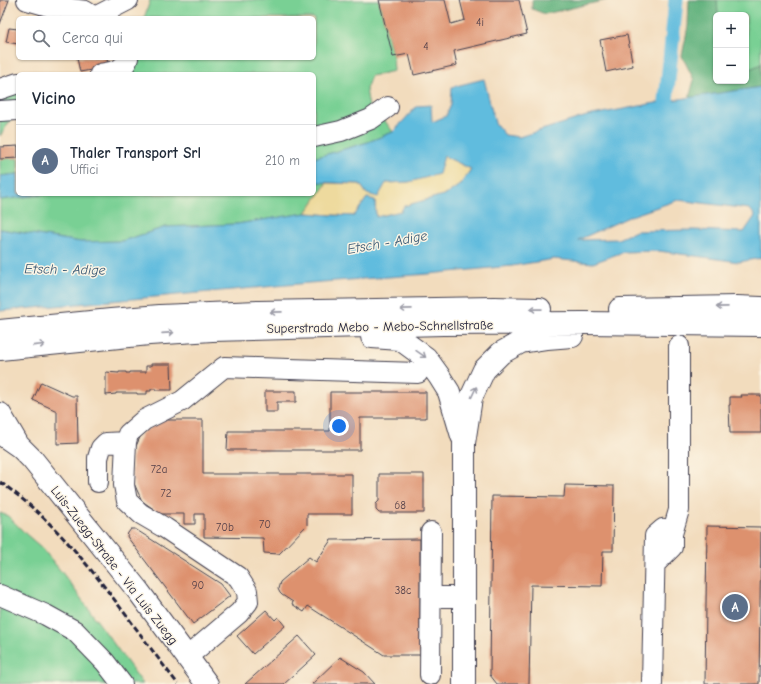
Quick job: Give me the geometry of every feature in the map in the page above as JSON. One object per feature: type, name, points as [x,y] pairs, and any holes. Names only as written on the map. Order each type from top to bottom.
[{"type":"main road","name":"Superstrada Mebo - Mebo-Schnellstraße","points":[[0,331],[160,316],[258,312],[494,308],[570,309],[722,307],[758,320]]},
{"type":"main road","name":"Superstrada Mebo - Mebo-Schnellstraße","points":[[0,349],[174,332],[212,330],[443,324],[758,320]]},
{"type":"main road","points":[[464,684],[464,443],[471,398],[484,370],[501,353],[521,342],[547,338],[758,320]]},
{"type":"main road","points":[[347,327],[362,336],[400,340],[426,358],[449,392],[464,443]]},
{"type":"main road","name":"Luis-Zuegg-Straße - Via Luis Zuegg","points":[[0,414],[20,447],[138,592],[207,684]]},
{"type":"main road","name":"Luis-Zuegg-Straße - Via Luis Zuegg","points":[[0,433],[20,447]]},
{"type":"street","points":[[27,0],[48,6],[85,11],[93,16]]},
{"type":"street","points":[[100,16],[128,0]]},
{"type":"street","points":[[111,72],[120,69],[127,63],[128,60]]},
{"type":"street","points":[[0,89],[16,84]]},
{"type":"street","points":[[316,137],[341,131],[371,119],[388,107]]},
{"type":"street","points":[[0,111],[16,110]]},
{"type":"street","points":[[652,684],[655,536],[663,529],[672,534],[679,510],[679,346]]},
{"type":"street","points":[[187,657],[240,613],[248,602],[247,591],[238,577],[165,528],[141,514],[127,501],[124,485],[126,442],[128,434],[144,420],[182,401],[224,367],[418,373]]},
{"type":"street","points":[[98,482],[98,458],[100,448],[106,443],[126,442]]},
{"type":"street","points":[[430,676],[431,532]]},
{"type":"street","points":[[0,595],[46,615],[75,631],[105,662],[122,684]]},
{"type":"street","points":[[431,597],[464,597]]},
{"type":"green space","points":[[149,0],[379,0],[393,57],[394,71],[371,76],[366,89],[371,119],[385,121],[393,132],[368,142],[316,157],[316,72],[104,72],[124,60],[316,60],[316,16],[145,16],[150,1]]},
{"type":"green space","points":[[532,0],[607,0],[545,14],[532,9]]},
{"type":"green space","points":[[689,0],[717,0],[718,12],[713,12],[713,84],[749,84],[749,70],[761,64],[761,87],[689,98],[694,80],[682,56],[688,26]]},
{"type":"green space","points":[[717,0],[761,0],[761,64],[749,70],[749,12],[718,12]]},
{"type":"green space","points":[[16,84],[16,112],[0,136],[0,89]]},
{"type":"green space","points":[[16,158],[16,174],[0,176],[0,159]]},
{"type":"green space","points":[[316,182],[327,183],[306,213],[237,224],[166,227],[122,241],[81,242],[0,229],[0,200],[31,196],[316,196]]},
{"type":"green space","points":[[0,513],[8,516],[42,548],[64,575],[143,684],[0,684]]},
{"type":"sand","points":[[444,156],[471,169],[461,184],[447,194],[405,206],[401,211],[376,218],[375,200],[367,198],[354,216],[306,213],[327,183],[360,184],[367,194],[386,183],[409,182]]},
{"type":"water","name":"Etsch - Adige","points":[[484,79],[495,123],[505,135],[519,137],[587,116],[666,101],[761,87],[761,258],[739,262],[659,251],[623,252],[593,263],[554,259],[512,266],[428,274],[309,283],[0,311],[0,229],[81,242],[122,241],[166,227],[237,224],[306,213],[354,216],[367,198],[375,200],[376,217],[401,211],[404,206],[447,194],[461,184],[471,169],[444,156],[439,174],[409,182],[386,183],[378,197],[367,194],[360,184],[316,182],[316,157],[368,142],[393,132],[417,106],[431,105],[432,122],[446,116],[451,105],[452,87]],"holes":[[[678,200],[750,209],[755,216],[744,232],[694,230],[636,231],[618,239],[578,240],[631,216]]]},
{"type":"water","points":[[16,174],[16,196],[31,196],[0,200],[0,176]]},
{"type":"building","points":[[0,0],[9,0],[0,24]]},
{"type":"building","points":[[379,0],[445,0],[451,24],[465,20],[460,0],[519,0],[527,34],[454,51],[457,65],[414,75],[409,54],[393,57]]},
{"type":"building","points":[[78,13],[78,16],[39,15]]},
{"type":"building","points":[[9,28],[16,29],[16,44],[6,42]]},
{"type":"building","points":[[627,35],[633,66],[606,72],[600,40]]},
{"type":"building","points":[[77,60],[107,60],[108,67],[80,72]]},
{"type":"building","points":[[16,146],[16,158],[0,159],[0,147]]},
{"type":"building","points":[[151,364],[171,364],[172,390],[151,389],[151,391],[147,391],[147,394],[116,393],[106,395],[106,372],[146,372],[146,366],[151,366]]},
{"type":"building","points":[[41,382],[72,396],[77,396],[78,443],[57,444],[57,411],[33,400]]},
{"type":"building","points":[[265,391],[296,391],[296,402],[277,402],[277,412],[265,412]]},
{"type":"building","points":[[330,392],[426,392],[426,418],[360,418],[360,450],[227,450],[228,431],[330,431]]},
{"type":"building","points":[[741,395],[761,395],[761,433],[730,433],[730,397],[742,397]]},
{"type":"building","points":[[161,420],[203,420],[203,474],[352,474],[352,514],[307,514],[307,525],[279,554],[264,553],[263,538],[204,537],[204,514],[195,514],[195,524],[184,524],[184,514],[161,514],[142,501],[132,479],[132,455],[142,433]]},
{"type":"building","points":[[379,474],[424,474],[424,513],[379,513],[376,510],[376,504],[379,501]]},
{"type":"building","points":[[565,485],[614,486],[613,551],[603,551],[602,586],[531,585],[529,684],[497,684],[490,675],[492,496],[564,497]]},
{"type":"building","points":[[707,526],[761,527],[759,684],[705,684]]},
{"type":"building","points":[[131,529],[135,529],[221,584],[230,596],[193,624],[128,538],[128,533]]},
{"type":"building","points":[[420,539],[420,655],[384,655],[308,606],[304,612],[292,604],[293,602],[282,595],[278,589],[280,582],[309,557],[316,562],[331,540]]},
{"type":"building","points":[[266,610],[275,620],[278,617],[285,626],[253,654],[237,636]]},
{"type":"building","points":[[299,636],[316,655],[284,684],[245,684]]},
{"type":"building","points":[[340,657],[364,672],[375,684],[312,684]]},
{"type":"waterway","points":[[666,101],[676,0]]},
{"type":"railway","points":[[0,482],[51,525],[81,558],[178,684]]},
{"type":"place","name":"Thaler Transport Srl","points":[[735,607]]}]
